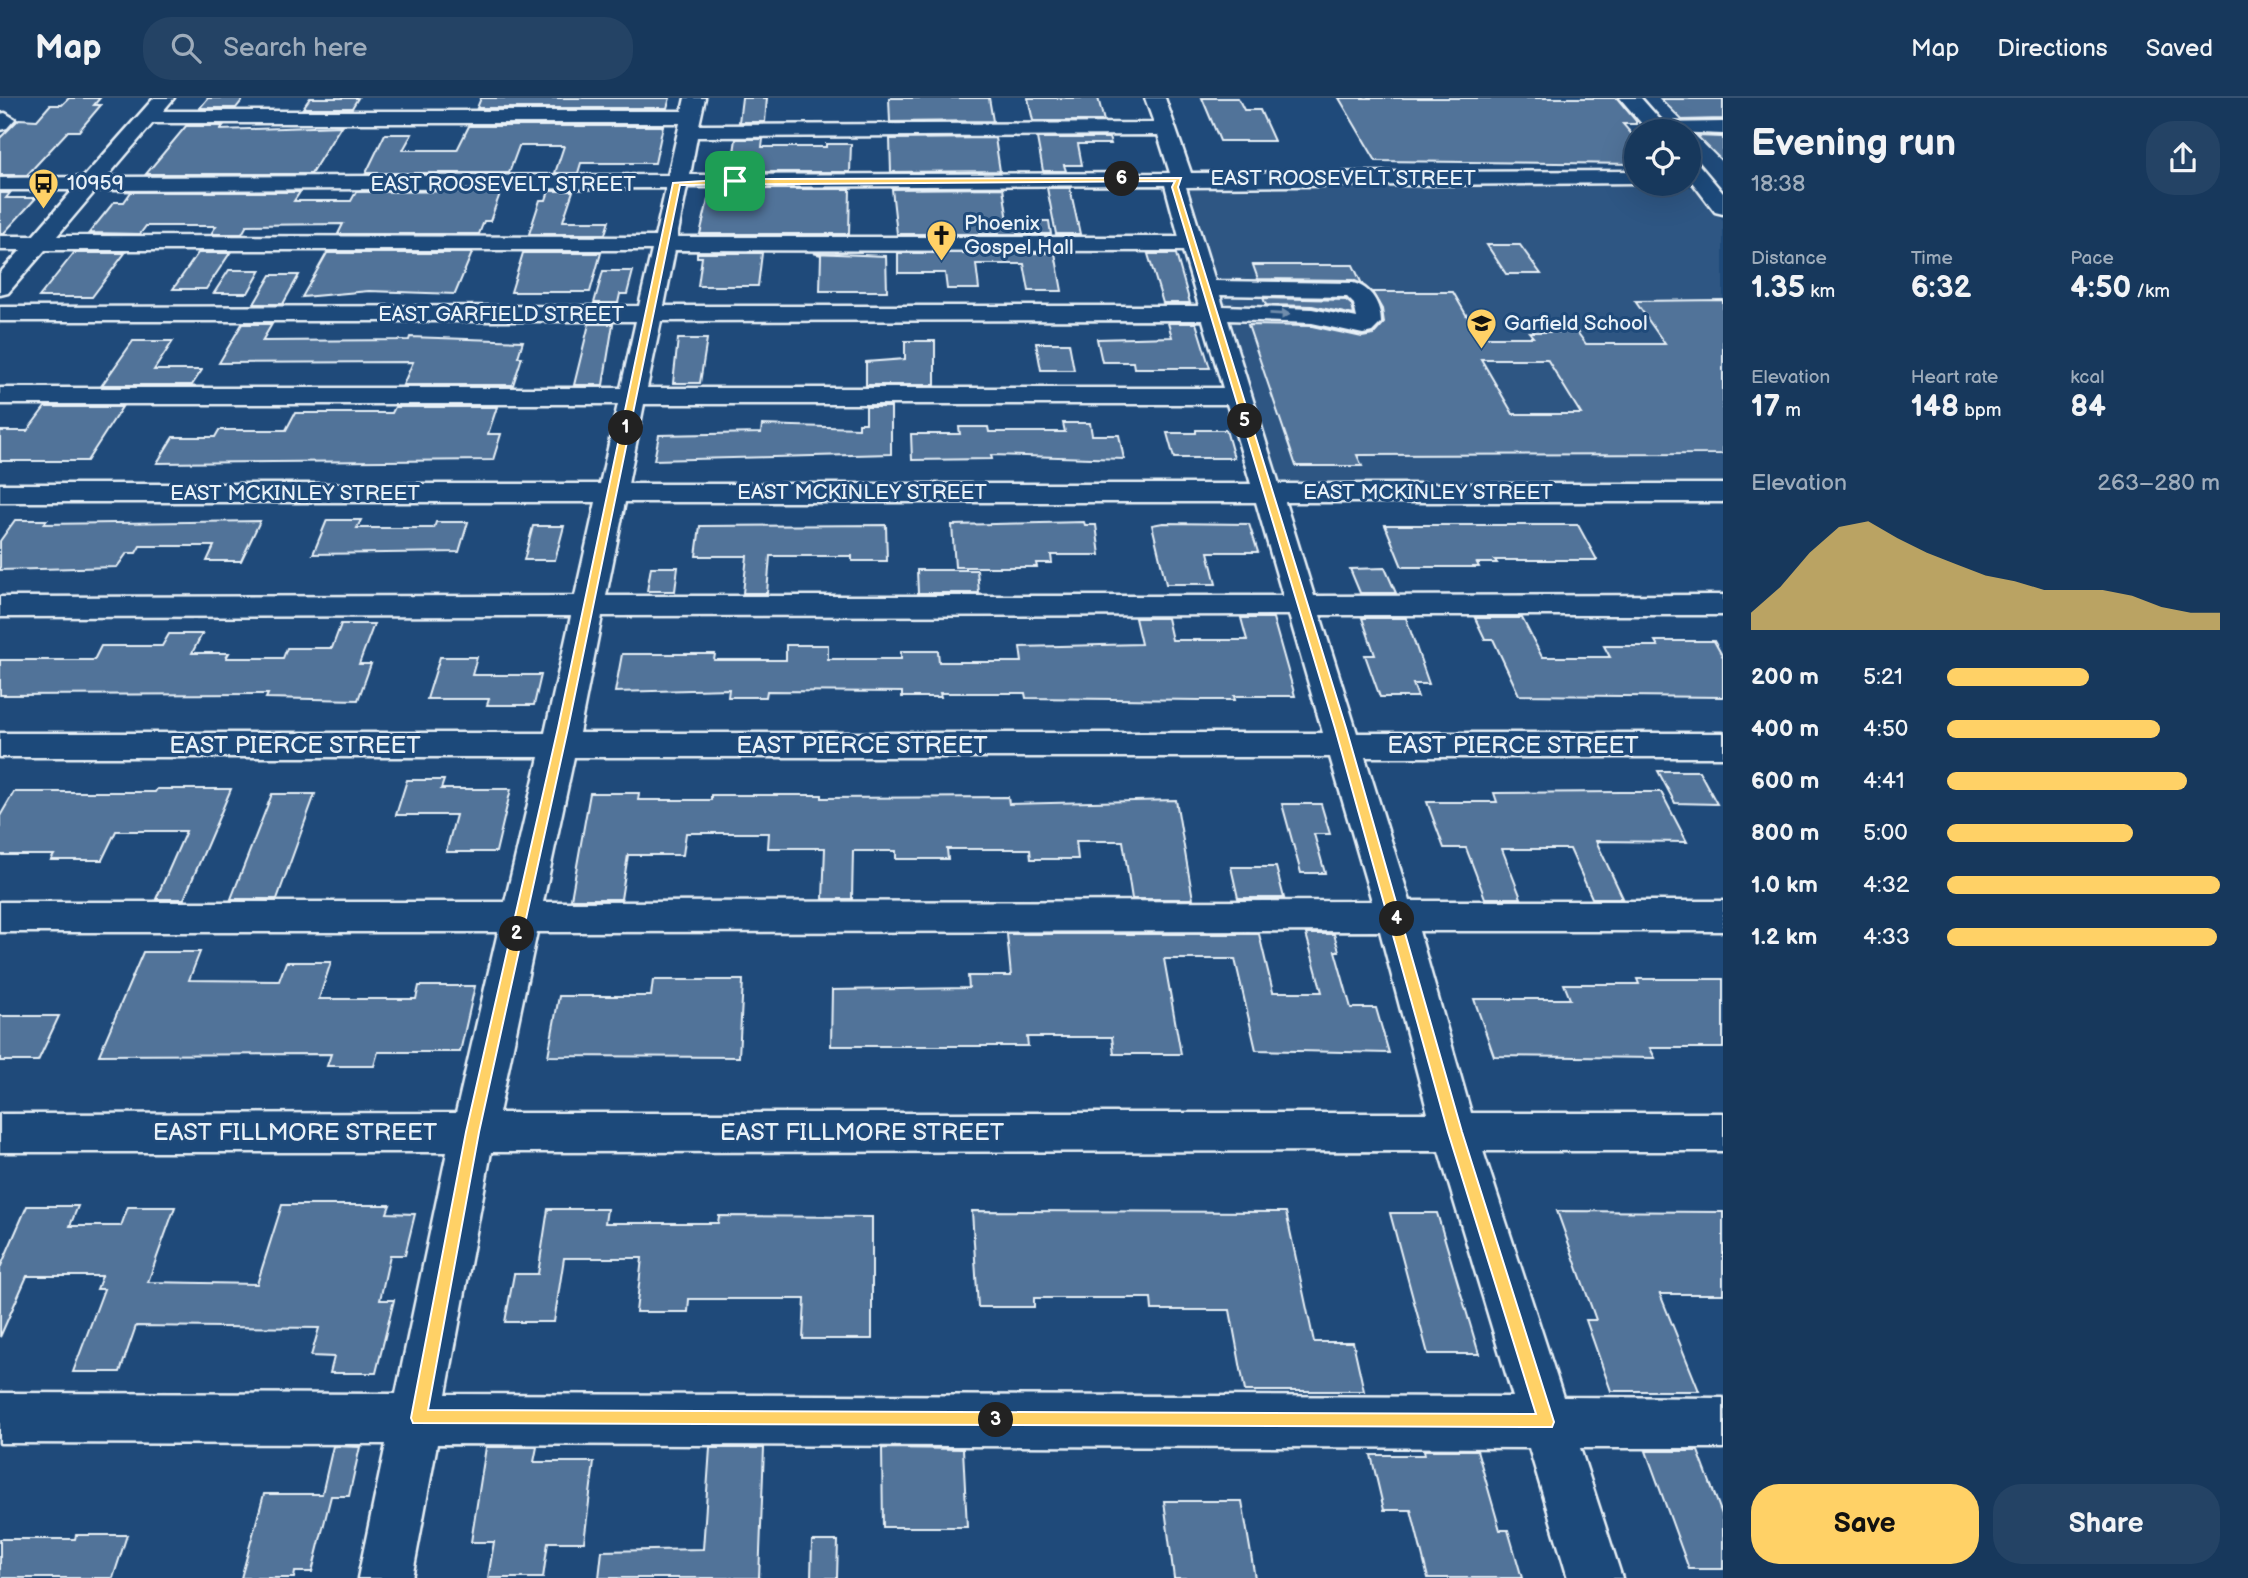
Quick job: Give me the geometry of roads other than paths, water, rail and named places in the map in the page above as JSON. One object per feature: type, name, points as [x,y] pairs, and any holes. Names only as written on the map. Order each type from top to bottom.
[{"type":"street","points":[[0,288],[164,98]]},
{"type":"street","points":[[275,117],[288,98]]},
{"type":"street","points":[[1630,98],[1648,119]]},
{"type":"street","points":[[148,117],[1161,113],[1181,170],[1175,187],[1208,301],[1345,745],[1455,1132],[1595,1578]]},
{"type":"street","points":[[385,1578],[419,1418],[473,1132],[589,606],[691,115]]},
{"type":"street","points":[[1701,129],[1723,128]]},
{"type":"street","points":[[1701,176],[1723,180]]},
{"type":"street","name":"EAST ROOSEVELT STREET","points":[[0,184],[1624,177]]},
{"type":"street","points":[[1701,183],[1723,207]]},
{"type":"street","points":[[0,243],[1192,244]]},
{"type":"street","points":[[1353,290],[1364,299],[1370,310],[1369,323],[1363,327],[1312,316],[1208,301],[1353,290]]},
{"type":"street","name":"EAST GARFIELD STREET","points":[[0,314],[649,314],[1208,301]]},
{"type":"street","points":[[0,396],[1238,396]]},
{"type":"street","name":"EAST MCKINLEY STREET","points":[[0,493],[1723,493]]},
{"type":"street","points":[[0,607],[1723,605]]},
{"type":"street","name":"EAST PIERCE STREET","points":[[0,745],[1723,745]]},
{"type":"street","points":[[0,917],[1723,916]]},
{"type":"street","name":"EAST FILLMORE STREET","points":[[0,1133],[1723,1132]]},
{"type":"street","points":[[0,1418],[1723,1423]]},
{"type":"place","name":"10959","points":[[44,210]]},
{"type":"place","name":"Phoenix Gospel Hall","points":[[941,262]]},
{"type":"place","name":"Garfield School","points":[[1481,350]]}]
